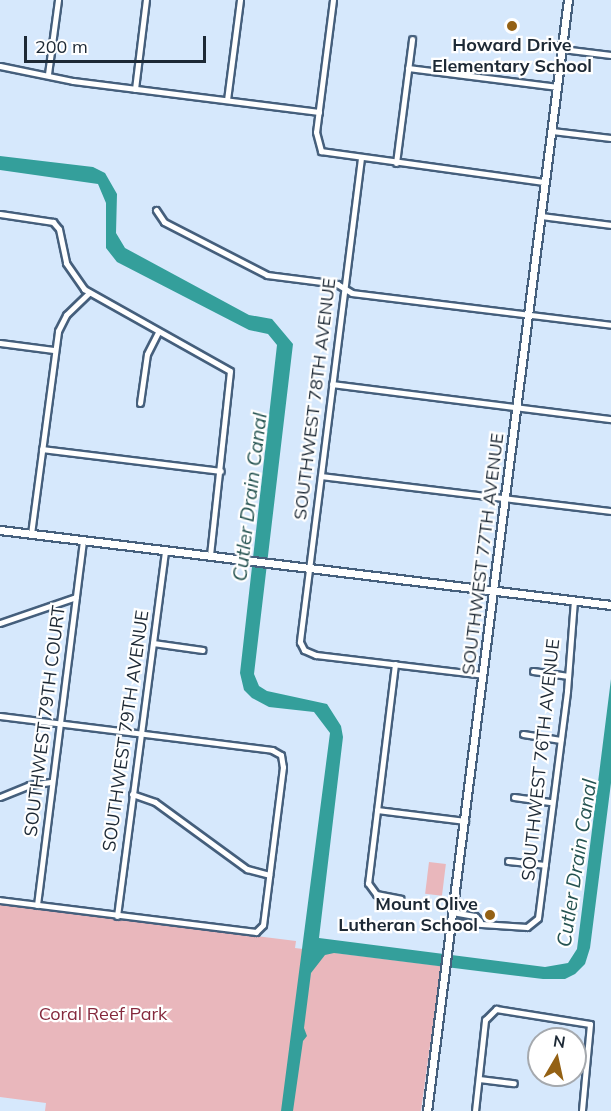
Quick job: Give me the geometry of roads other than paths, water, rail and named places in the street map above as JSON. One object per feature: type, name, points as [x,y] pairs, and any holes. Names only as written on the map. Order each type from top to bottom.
[{"type":"street","points":[[48,74],[58,0]]},
{"type":"street","points":[[135,89],[146,0]]},
{"type":"street","points":[[227,100],[240,0]]},
{"type":"street","points":[[333,0],[316,137],[321,151],[545,182]]},
{"type":"street","name":"SOUTHWEST 77TH AVENUE","points":[[427,1111],[568,0]]},
{"type":"street","points":[[396,163],[412,39]]},
{"type":"street","points":[[562,50],[611,56]]},
{"type":"street","points":[[0,66],[135,89],[319,112]]},
{"type":"street","points":[[408,68],[558,87]]},
{"type":"street","points":[[552,131],[611,138]]},
{"type":"street","name":"SOUTHWEST 78TH AVENUE","points":[[361,158],[301,644],[316,655],[395,664]]},
{"type":"street","points":[[156,210],[164,222],[261,273],[344,288],[352,293],[611,325]]},
{"type":"street","points":[[0,213],[56,224],[68,268],[89,293],[230,371],[210,556]]},
{"type":"street","points":[[541,216],[611,225]]},
{"type":"street","points":[[31,534],[54,350],[62,321],[89,293]]},
{"type":"street","points":[[140,403],[145,359],[158,332]]},
{"type":"street","points":[[0,343],[54,350]]},
{"type":"street","points":[[332,384],[611,418]]},
{"type":"street","points":[[42,449],[220,471]]},
{"type":"street","points":[[321,476],[611,511]]},
{"type":"street","points":[[0,530],[611,605]]},
{"type":"street","name":"SOUTHWEST 79TH COURT","points":[[37,905],[83,540]]},
{"type":"street","name":"SOUTHWEST 79TH AVENUE","points":[[117,916],[165,551]]},
{"type":"street","points":[[0,623],[76,597]]},
{"type":"street","name":"SOUTHWEST 76TH AVENUE","points":[[480,921],[526,927],[535,923],[545,865],[550,802],[561,740],[574,600]]},
{"type":"street","points":[[153,643],[202,650]]},
{"type":"street","points":[[401,898],[372,892],[368,879],[395,664],[483,675]]},
{"type":"street","points":[[533,671],[567,676]]},
{"type":"street","points":[[0,716],[272,750],[280,754],[283,767],[263,925],[253,932],[0,900]]},
{"type":"street","points":[[524,734],[561,740]]},
{"type":"street","points":[[0,797],[29,785],[51,782]]},
{"type":"street","points":[[132,794],[155,802],[248,869],[268,875]]},
{"type":"street","points":[[514,797],[550,802]]},
{"type":"street","points":[[377,810],[465,821]]},
{"type":"street","points":[[508,861],[545,865]]},
{"type":"street","points":[[451,922],[473,925],[480,921],[476,916],[452,912]]},
{"type":"street","points":[[475,1111],[485,1020],[489,1013],[496,1009],[590,1024],[582,1111]]},
{"type":"street","points":[[479,1079],[514,1083]]},
{"type":"place","name":"Howard Drive Elementary School","points":[[512,26]]},
{"type":"place","name":"Mount Olive Lutheran School","points":[[490,915]]},
{"type":"water label","name":"Cutler Drain Canal","points":[[249,497]]},
{"type":"water label","name":"Cutler Drain Canal","points":[[576,863]]},
{"type":"park label","name":"Coral Reef Park","points":[[103,1014]]}]
